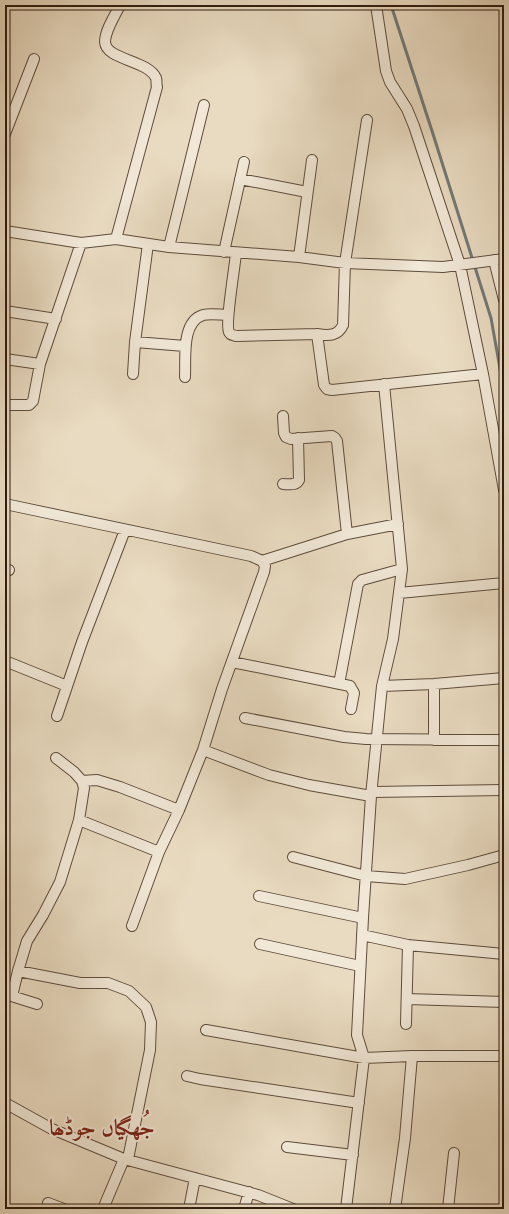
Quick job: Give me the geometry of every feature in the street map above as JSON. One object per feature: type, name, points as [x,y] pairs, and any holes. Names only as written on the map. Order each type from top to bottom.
[{"type":"street","points":[[116,239],[157,87],[156,78],[151,71],[126,58],[113,54],[107,49],[105,42],[107,32],[120,5]]},
{"type":"street","points":[[376,5],[386,71],[390,82],[407,108],[464,264],[504,490]]},
{"type":"street","points":[[5,134],[9,108],[34,58]]},
{"type":"street","points":[[169,247],[204,105]]},
{"type":"street","points":[[236,253],[228,315],[228,330],[231,335],[326,335],[340,331],[343,325],[345,263],[367,120]]},
{"type":"street","points":[[299,257],[312,160]]},
{"type":"street","points":[[224,252],[244,162]]},
{"type":"street","points":[[240,179],[307,192]]},
{"type":"street","points":[[5,231],[81,243],[116,239],[169,247],[299,257],[345,263],[443,267],[495,259],[504,300]]},
{"type":"street","points":[[5,406],[29,405],[33,401],[40,364],[81,243]]},
{"type":"street","points":[[133,374],[135,342],[148,244]]},
{"type":"street","points":[[5,311],[56,319]]},
{"type":"street","points":[[185,377],[185,346],[190,325],[196,318],[205,315],[228,315]]},
{"type":"street","points":[[317,334],[324,385],[327,389],[332,390],[483,374]]},
{"type":"street","points":[[135,342],[185,346]]},
{"type":"street","points":[[5,360],[40,364]]},
{"type":"street","points":[[346,1209],[364,1058],[357,1035],[371,794],[382,686],[393,639],[402,569],[384,384]]},
{"type":"street","points":[[283,416],[284,433],[286,437],[291,439],[332,436],[337,441],[347,534]]},
{"type":"street","points":[[283,484],[295,484],[299,480],[298,438]]},
{"type":"street","points":[[5,504],[251,556],[262,561],[265,566],[222,689],[203,750],[179,810],[159,852],[132,926]]},
{"type":"street","points":[[262,561],[347,534],[398,524]]},
{"type":"street","points":[[57,716],[82,642],[125,530]]},
{"type":"street","points":[[340,684],[358,584],[362,580],[402,569]]},
{"type":"street","points":[[399,593],[503,587]]},
{"type":"street","points":[[5,661],[67,686]]},
{"type":"street","points":[[232,662],[350,686],[353,689],[352,709]]},
{"type":"street","points":[[382,686],[434,684],[504,678]]},
{"type":"street","points":[[434,684],[434,740]]},
{"type":"street","points":[[244,718],[344,737],[366,739],[504,740]]},
{"type":"street","points":[[203,750],[269,775],[309,785],[371,794],[504,790]]},
{"type":"street","points":[[36,1004],[8,995],[18,971],[27,941],[43,915],[60,882],[79,820],[84,788],[82,781],[74,772],[56,758]]},
{"type":"street","points":[[82,781],[97,780],[120,787],[179,810]]},
{"type":"street","points":[[79,820],[159,852]]},
{"type":"street","points":[[293,857],[366,876],[406,879],[504,855]]},
{"type":"street","points":[[259,896],[363,918]]},
{"type":"street","points":[[362,935],[408,945],[504,954]]},
{"type":"street","points":[[260,944],[360,966]]},
{"type":"street","points":[[406,1024],[408,945]]},
{"type":"street","points":[[18,971],[80,983],[108,983],[129,991],[146,1007],[151,1022],[150,1050],[126,1159],[103,1209]]},
{"type":"street","points":[[407,999],[504,1002]]},
{"type":"street","points":[[206,1030],[364,1058],[412,1056],[504,1056]]},
{"type":"street","points":[[395,1209],[405,1138],[412,1056]]},
{"type":"street","points":[[187,1076],[359,1103]]},
{"type":"street","points":[[5,1103],[52,1129],[126,1159],[249,1192],[293,1209]]},
{"type":"street","points":[[287,1147],[353,1155]]},
{"type":"street","points":[[448,1209],[454,1153]]},
{"type":"street","points":[[189,1209],[196,1178]]},
{"type":"street","points":[[244,1209],[249,1192]]},
{"type":"street","points":[[48,1203],[64,1209]]},
{"type":"waterway","points":[[391,5],[491,318],[504,391]]},
{"type":"district","name":"جُھگیاں جوڈھا","points":[[102,1127]]}]
